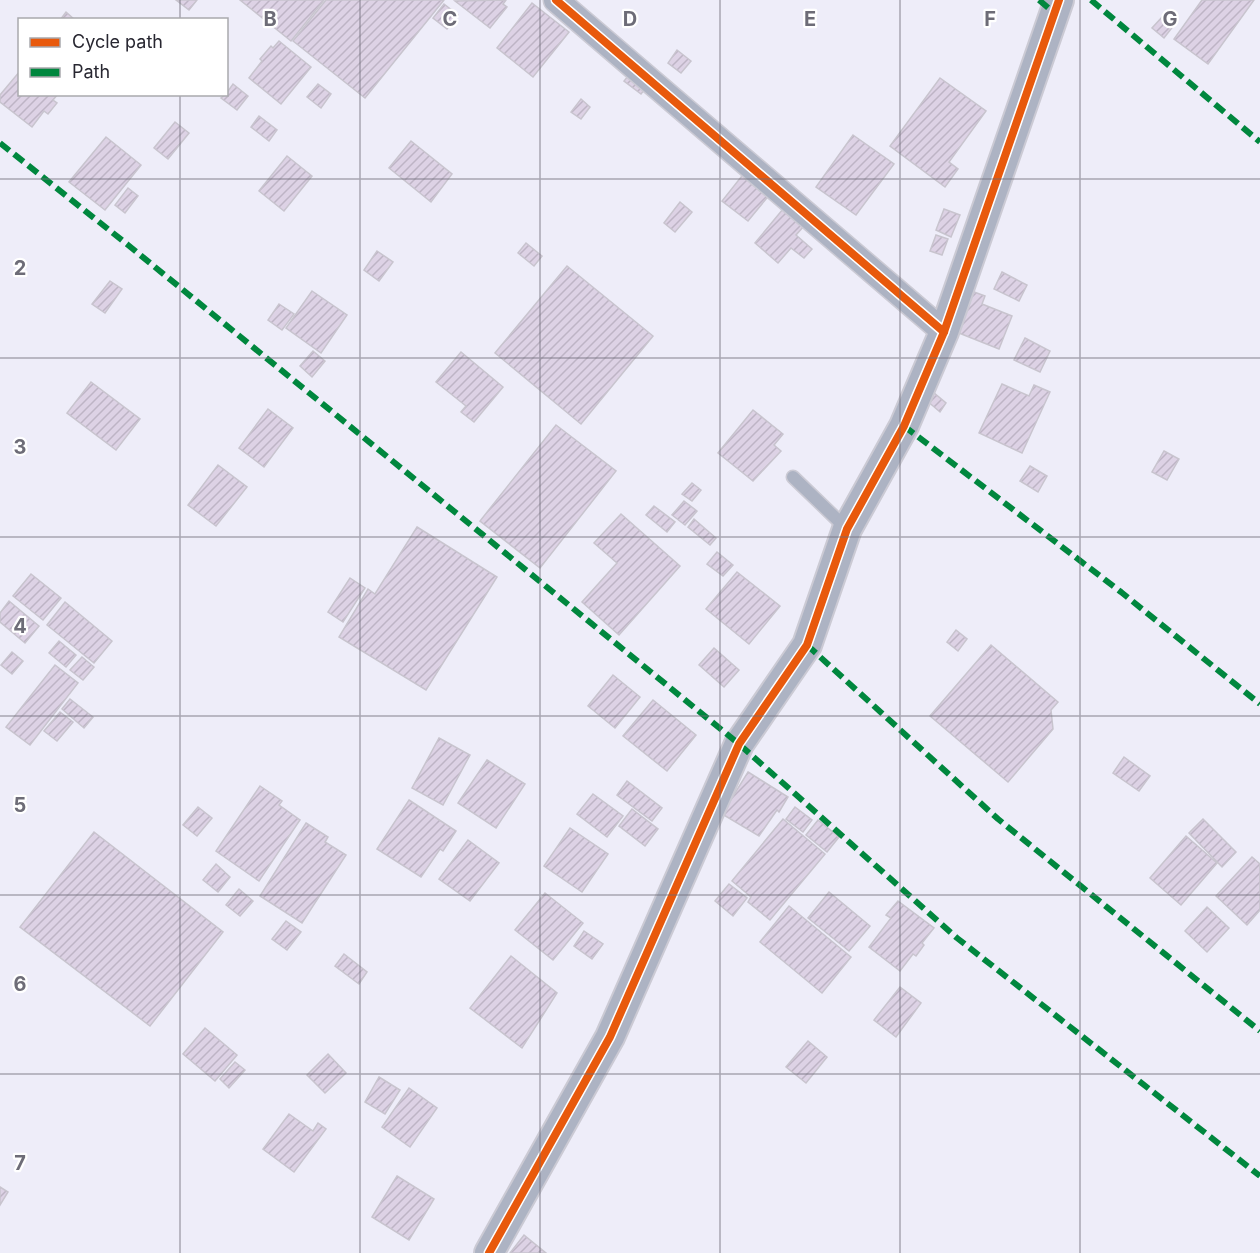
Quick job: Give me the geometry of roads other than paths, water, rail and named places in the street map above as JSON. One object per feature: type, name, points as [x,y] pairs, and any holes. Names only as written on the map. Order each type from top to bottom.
[{"type":"street","points":[[556,0],[944,332]]},
{"type":"street","points":[[489,1253],[610,1037],[739,744],[807,645],[847,530],[904,426],[944,332],[1059,0]]},
{"type":"lane","points":[[793,477],[847,530]]}]
